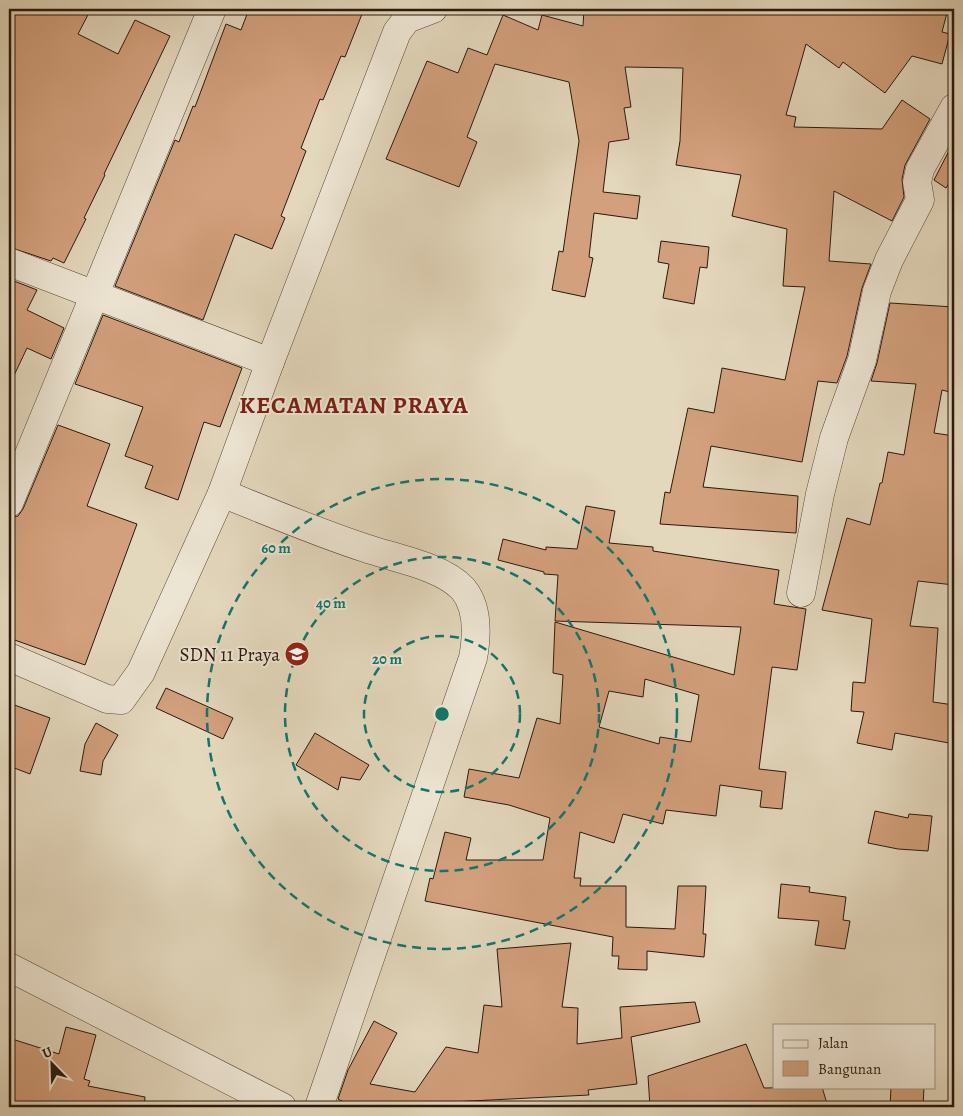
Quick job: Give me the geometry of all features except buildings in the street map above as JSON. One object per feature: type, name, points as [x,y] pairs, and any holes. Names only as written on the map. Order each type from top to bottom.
[{"type":"street","points":[[9,503],[212,9]]},
{"type":"street","points":[[9,658],[107,699],[121,700],[141,672],[222,493],[270,362],[397,32],[407,19],[433,9]]},
{"type":"street","points":[[800,593],[820,494],[834,438],[862,360],[877,291],[889,260],[920,200],[917,182],[920,169],[954,108]]},
{"type":"street","points":[[9,262],[270,362]]},
{"type":"street","points":[[222,493],[355,545],[426,568],[452,579],[469,598],[477,634],[473,658],[460,700],[319,1107]]},
{"type":"street","points":[[9,967],[282,1107]]},
{"type":"place","name":"SDN 11 Praya","points":[[297,654]]},
{"type":"district","name":"KECAMATAN PRAYA","points":[[354,405]]}]
